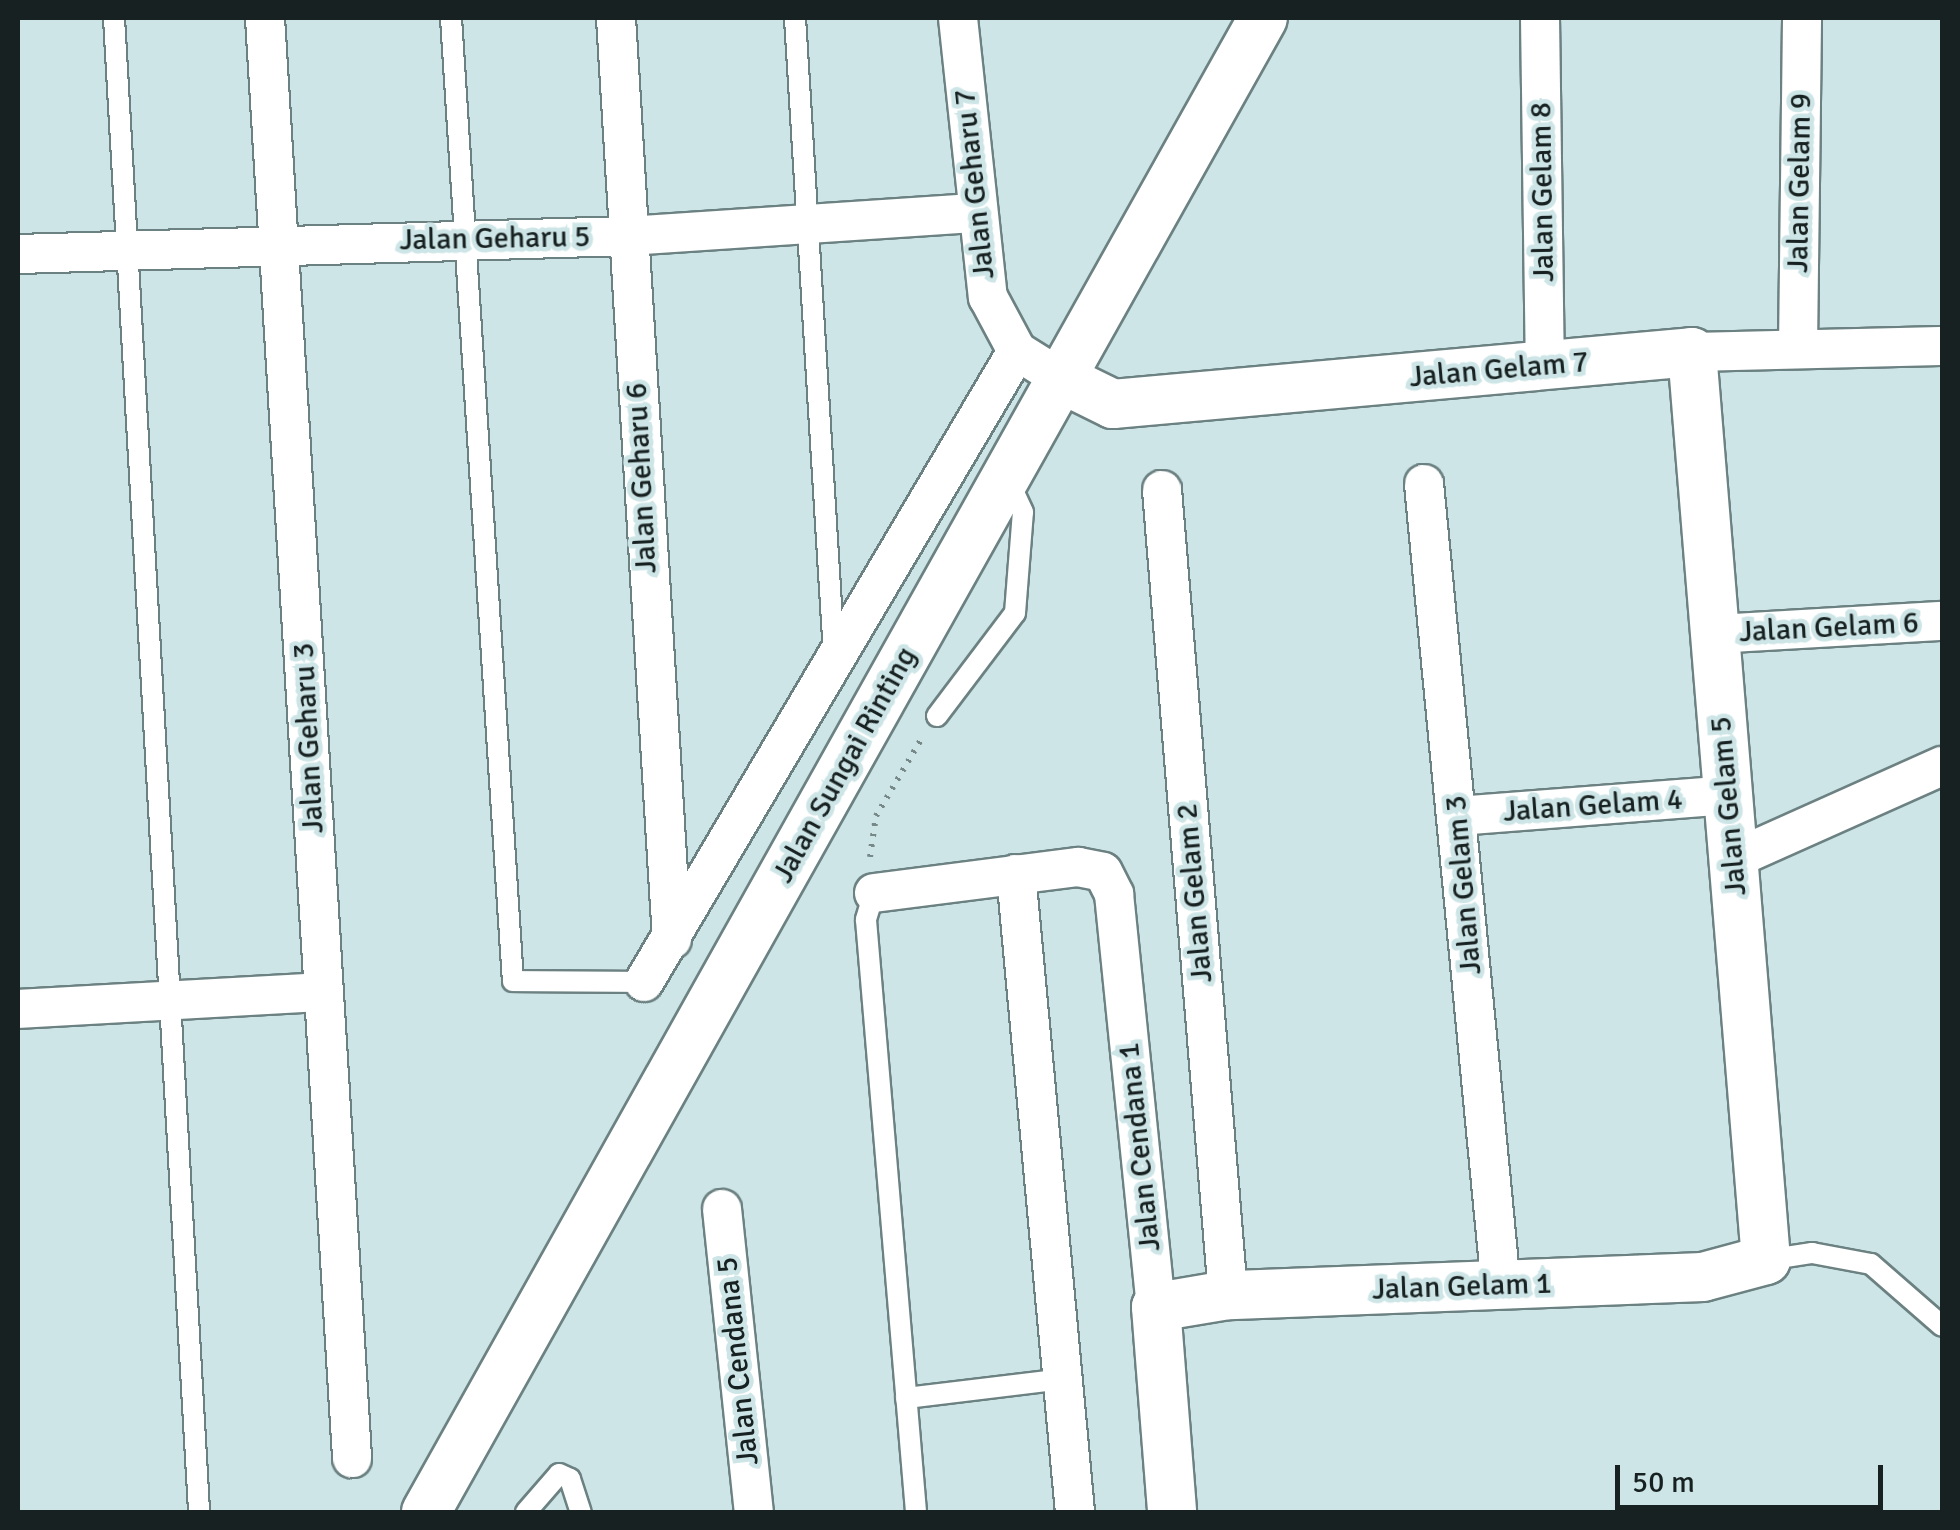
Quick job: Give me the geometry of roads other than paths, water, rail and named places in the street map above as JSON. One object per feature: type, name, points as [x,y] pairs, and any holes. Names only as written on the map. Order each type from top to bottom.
[{"type":"street","name":"Jalan Geharu 3","points":[[264,18],[352,1458]]},
{"type":"street","name":"Jalan Geharu 6","points":[[616,18],[672,938]]},
{"type":"street","name":"Jalan Geharu 7","points":[[958,18],[973,213],[988,297],[1017,351],[1062,379]]},
{"type":"street","name":"Jalan Sungai Rinting","points":[[426,1512],[1263,18]]},
{"type":"street","name":"Jalan Gelam 8","points":[[1540,18],[1545,366]]},
{"type":"street","name":"Jalan Gelam 9","points":[[1798,348],[1802,18]]},
{"type":"street","name":"Jalan Geharu 5","points":[[18,254],[628,236],[973,213]]},
{"type":"street","name":"Jalan Gelam 7","points":[[1062,379],[1114,404],[1692,352],[1942,346]]},
{"type":"street","points":[[644,982],[1017,351]]},
{"type":"street","name":"Jalan Gelam 5","points":[[1692,352],[1766,1260]]},
{"type":"street","name":"Jalan Gelam 3","points":[[1424,484],[1501,1286]]},
{"type":"street","name":"Jalan Gelam 2","points":[[1162,490],[1228,1295]]},
{"type":"street","name":"Jalan Gelam 6","points":[[1715,634],[1942,622]]},
{"type":"street","points":[[1734,859],[1942,766]]},
{"type":"street","name":"Jalan Gelam 4","points":[[1457,816],[1728,796]]},
{"type":"street","name":"Jalan Cendana 1","points":[[874,893],[1078,867],[1103,872],[1114,894],[1156,1307],[1172,1512]]},
{"type":"street","points":[[1016,874],[1076,1512]]},
{"type":"street","points":[[18,1009],[324,992]]},
{"type":"street","name":"Jalan Cendana 5","points":[[722,1209],[754,1512]]},
{"type":"street","name":"Jalan Gelam 1","points":[[1156,1307],[1228,1295],[1703,1277],[1766,1260]]},
{"type":"lane","points":[[114,18],[199,1512]]},
{"type":"lane","points":[[451,18],[513,981],[644,982]]},
{"type":"lane","points":[[795,18],[834,662]]},
{"type":"lane","points":[[937,716],[1015,613],[1023,512],[1007,477]]},
{"type":"lane","points":[[874,893],[866,920],[916,1512]]},
{"type":"lane","points":[[1766,1260],[1812,1253],[1870,1264],[1942,1326]]},
{"type":"lane","points":[[906,1398],[1063,1379]]},
{"type":"lane","points":[[526,1512],[559,1474],[570,1480],[581,1512]]}]
